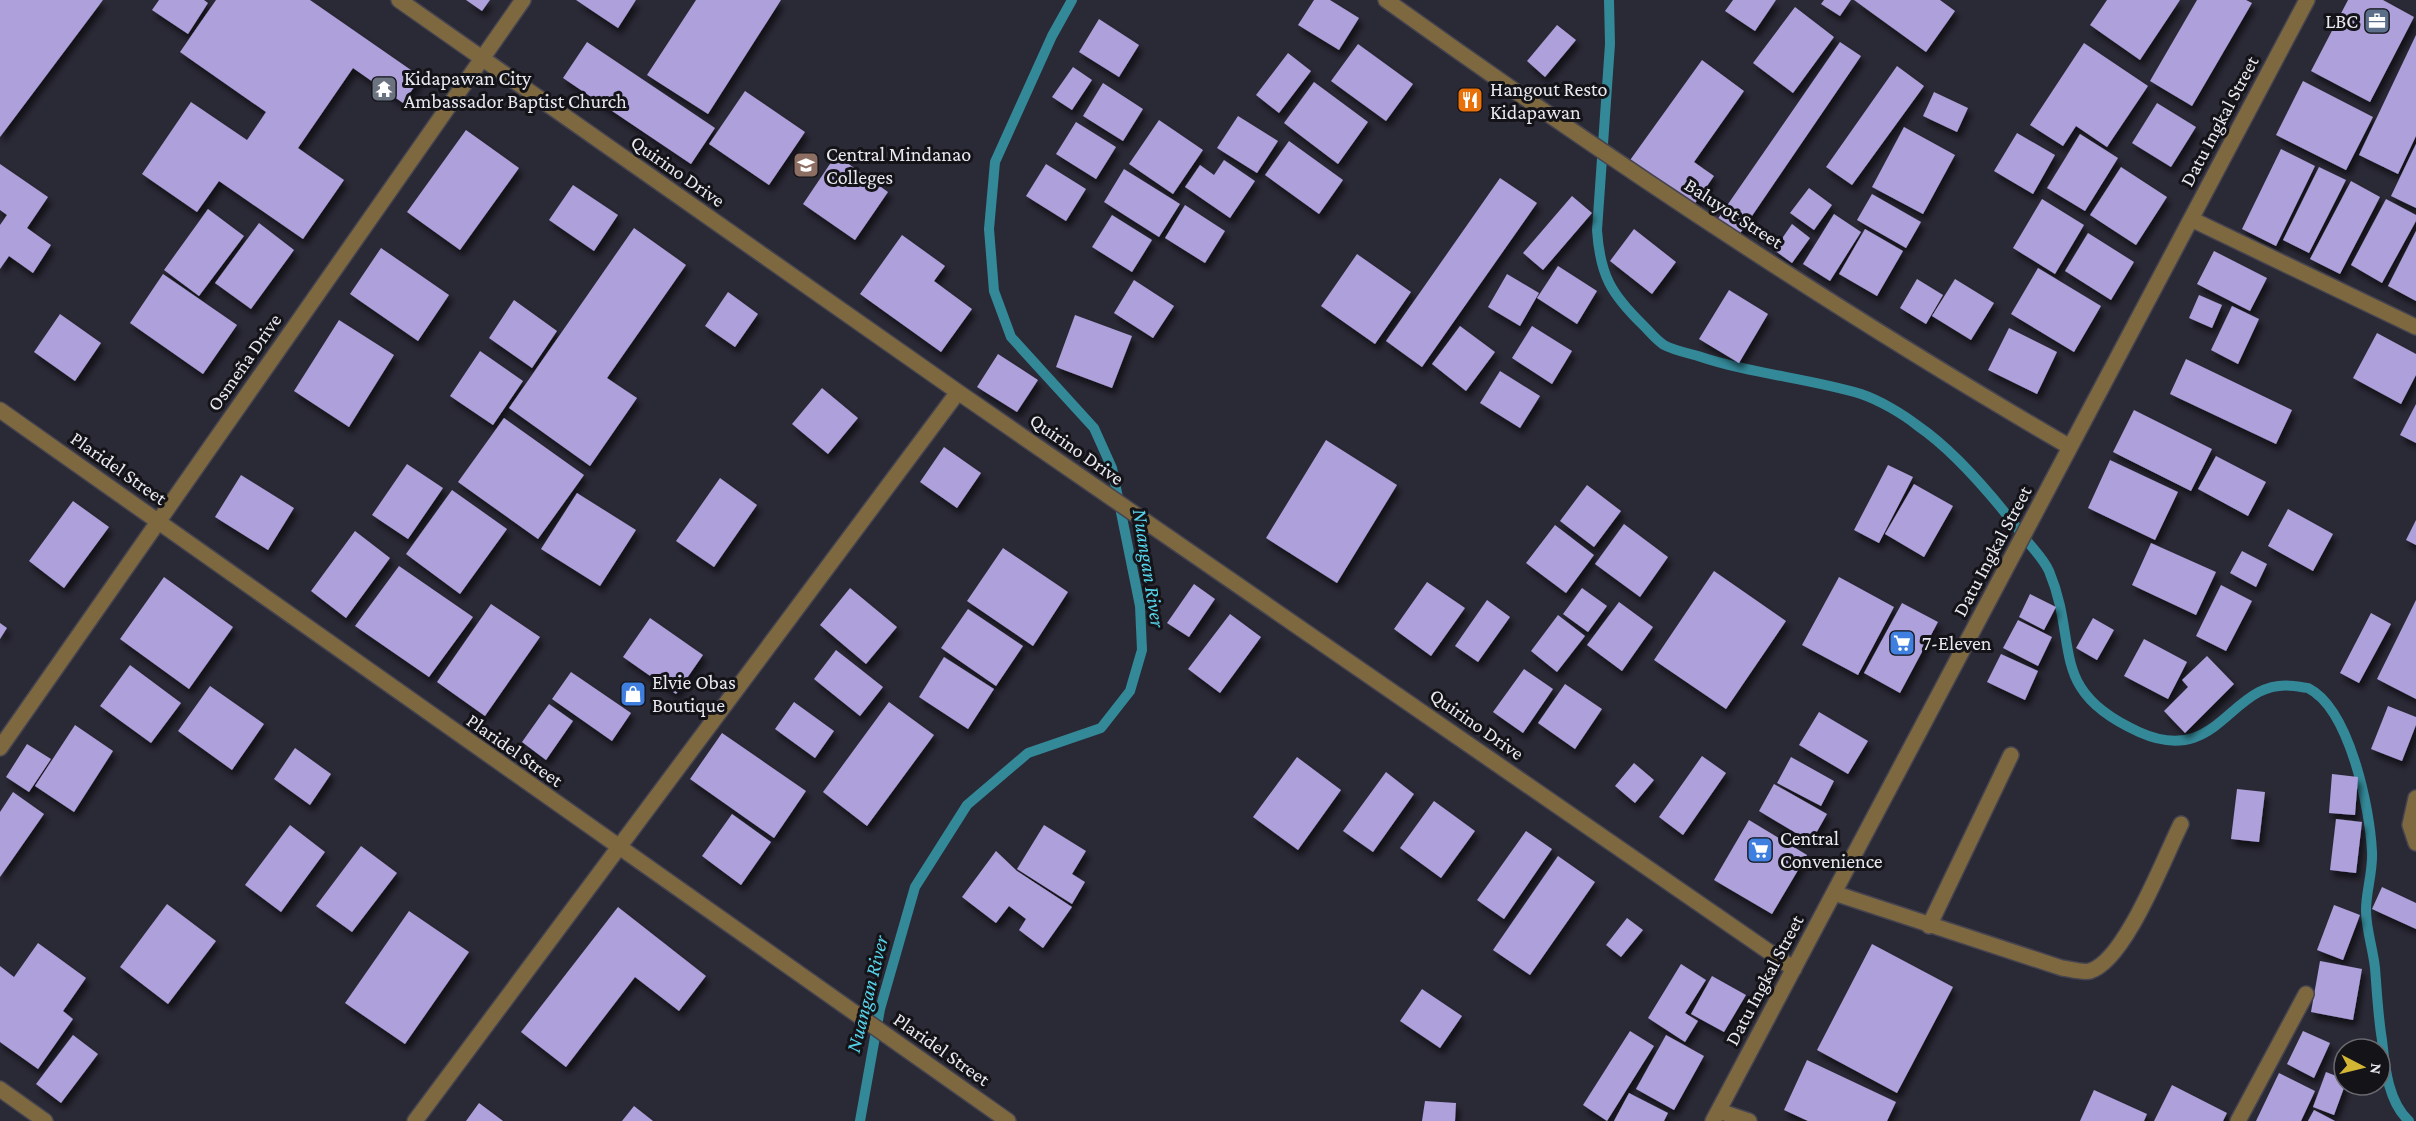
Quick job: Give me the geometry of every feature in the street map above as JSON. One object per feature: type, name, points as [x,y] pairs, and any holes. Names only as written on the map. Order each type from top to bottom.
[{"type":"street","name":"Quirino Drive","points":[[399,0],[958,392],[1794,969]]},
{"type":"street","name":"Osmeña Drive","points":[[0,748],[523,0]]},
{"type":"street","name":"Baluyot Street","points":[[1386,0],[1622,167],[1942,373],[2070,447]]},
{"type":"street","name":"Datu Ingkal Street","points":[[1716,1116],[2307,0]]},
{"type":"street","points":[[2191,219],[2416,327]]},
{"type":"street","points":[[414,1121],[958,392]]},
{"type":"street","name":"Plaridel Street","points":[[0,410],[1008,1121]]},
{"type":"street","points":[[1929,926],[2011,755]]},
{"type":"street","points":[[2416,798],[2410,825],[2416,843]]},
{"type":"street","points":[[1834,893],[2062,968],[2089,972],[2109,960],[2124,942],[2181,824]]},
{"type":"street","points":[[2238,1121],[2306,994]]},
{"type":"street","points":[[0,1089],[45,1121]]},
{"type":"street","points":[[1716,1116],[1749,1121]]},
{"type":"building","points":[[0,0],[103,0],[0,137]]},
{"type":"building","points":[[159,0],[204,0],[208,3],[188,34],[152,10]]},
{"type":"building","points":[[216,0],[310,0],[421,77],[403,103],[353,68],[298,148],[344,180],[303,239],[219,181],[197,212],[142,174],[191,102],[247,140],[266,112],[180,52]]},
{"type":"building","points":[[466,0],[490,0],[482,11]]},
{"type":"building","points":[[576,0],[636,0],[618,28]]},
{"type":"building","points":[[696,0],[781,0],[708,114],[647,75]]},
{"type":"building","points":[[1314,0],[1330,0],[1359,18],[1339,50],[1298,25]]},
{"type":"building","points":[[1733,0],[1776,0],[1755,31],[1725,11]]},
{"type":"building","points":[[1824,0],[1851,0],[1840,16],[1821,4]]},
{"type":"building","points":[[1854,0],[1940,0],[1955,11],[1926,52]]},
{"type":"building","points":[[2107,0],[2180,0],[2140,60],[2090,25]]},
{"type":"building","points":[[2197,0],[2246,0],[2252,3],[2192,106],[2150,81]]},
{"type":"building","points":[[2348,0],[2383,0],[2414,17],[2370,102],[2311,71]]},
{"type":"building","points":[[1795,7],[1834,37],[1793,93],[1753,63]]},
{"type":"building","points":[[1099,19],[1139,45],[1119,77],[1079,52]]},
{"type":"building","points":[[1557,25],[1576,40],[1545,77],[1527,61]]},
{"type":"building","points":[[2416,35],[2416,136],[2398,174],[2359,155]]},
{"type":"building","points":[[587,42],[715,128],[691,164],[563,78]]},
{"type":"building","points":[[1840,42],[1861,56],[1739,235],[1717,220]]},
{"type":"building","points":[[2084,43],[2148,86],[2107,147],[2076,126],[2063,146],[2030,125]]},
{"type":"building","points":[[1358,44],[1413,84],[1386,121],[1331,81]]},
{"type":"building","points":[[1288,53],[1311,71],[1279,113],[1256,95]]},
{"type":"building","points":[[1702,60],[1744,91],[1694,162],[1714,176],[1691,209],[1628,163]]},
{"type":"building","points":[[1897,66],[1924,86],[1852,185],[1826,167]]},
{"type":"building","points":[[1073,67],[1092,80],[1072,110],[1052,97]]},
{"type":"building","points":[[2303,81],[2373,117],[2346,170],[2276,135]]},
{"type":"building","points":[[1314,82],[1368,122],[1338,164],[1284,123]]},
{"type":"building","points":[[1103,83],[1143,109],[1123,141],[1083,116]]},
{"type":"building","points":[[745,91],[805,132],[769,185],[709,144]]},
{"type":"building","points":[[1934,92],[1968,108],[1957,132],[1923,116]]},
{"type":"building","points":[[2157,103],[2196,127],[2171,167],[2132,143]]},
{"type":"building","points":[[1238,116],[1278,141],[1257,173],[1217,148]]},
{"type":"building","points":[[1159,120],[1203,150],[1173,194],[1129,164]]},
{"type":"building","points":[[1076,122],[1116,147],[1096,179],[1056,154]]},
{"type":"building","points":[[1904,127],[1955,155],[1923,214],[1872,187]]},
{"type":"building","points":[[466,130],[519,168],[460,250],[407,212]]},
{"type":"building","points":[[2017,133],[2055,155],[2033,194],[1994,171]]},
{"type":"building","points":[[2080,134],[2118,158],[2085,211],[2047,188]]},
{"type":"building","points":[[1289,141],[1343,180],[1319,214],[1265,175]]},
{"type":"building","points":[[2416,144],[2416,208],[2391,196]]},
{"type":"building","points":[[2281,149],[2315,166],[2276,246],[2242,229]]},
{"type":"building","points":[[836,155],[888,192],[855,240],[803,204]]},
{"type":"building","points":[[1224,160],[1255,181],[1230,218],[1185,187],[1200,165],[1214,175]]},
{"type":"building","points":[[0,164],[48,197],[27,228],[51,245],[33,273],[9,256],[0,269],[0,225],[7,215],[0,210]]},
{"type":"building","points":[[1046,164],[1086,189],[1066,221],[1026,196]]},
{"type":"building","points":[[2121,167],[2167,197],[2136,245],[2090,215]]},
{"type":"building","points":[[2319,167],[2346,180],[2309,253],[2283,240]]},
{"type":"building","points":[[1124,169],[1180,204],[1159,237],[1104,202]]},
{"type":"building","points":[[1500,178],[1537,203],[1422,367],[1386,341]]},
{"type":"building","points":[[2351,181],[2380,197],[2340,274],[2310,259]]},
{"type":"building","points":[[573,185],[618,215],[594,251],[549,220]]},
{"type":"building","points":[[1809,188],[1832,205],[1814,230],[1790,213]]},
{"type":"building","points":[[1872,194],[1921,222],[1906,248],[1857,220]]},
{"type":"building","points":[[1572,196],[1592,213],[1543,270],[1523,253]]},
{"type":"building","points":[[2042,199],[2084,225],[2055,274],[2013,248]]},
{"type":"building","points":[[2386,199],[2416,215],[2416,221],[2382,283],[2351,265]]},
{"type":"building","points":[[1185,205],[1225,231],[1205,263],[1165,238]]},
{"type":"building","points":[[208,209],[244,236],[199,296],[164,270]]},
{"type":"building","points":[[1834,214],[1861,232],[1830,281],[1803,264]]},
{"type":"building","points":[[1112,215],[1152,240],[1132,272],[1092,247]]},
{"type":"building","points":[[259,223],[294,250],[251,309],[215,283]]},
{"type":"building","points":[[1792,224],[1810,238],[1792,263],[1774,250]]},
{"type":"building","points":[[634,228],[686,265],[607,378],[637,398],[590,466],[509,408]]},
{"type":"building","points":[[1634,229],[1676,262],[1652,294],[1610,261]]},
{"type":"building","points":[[1865,229],[1903,251],[1877,296],[1839,274]]},
{"type":"building","points":[[2416,231],[2416,301],[2388,286]]},
{"type":"building","points":[[2088,233],[2134,262],[2111,300],[2065,271]]},
{"type":"building","points":[[902,235],[945,266],[934,281],[972,309],[941,352],[860,294]]},
{"type":"building","points":[[381,248],[449,295],[418,341],[350,294]]},
{"type":"building","points":[[2214,251],[2267,278],[2250,311],[2197,284]]},
{"type":"building","points":[[1357,254],[1411,292],[1375,344],[1321,306]]},
{"type":"building","points":[[1558,266],[1597,291],[1577,324],[1537,298]]},
{"type":"building","points":[[2038,268],[2101,306],[2074,352],[2011,314]]},
{"type":"building","points":[[163,274],[237,325],[203,374],[130,323]]},
{"type":"building","points":[[1507,274],[1539,293],[1520,326],[1488,307]]},
{"type":"building","points":[[1917,279],[1943,295],[1926,324],[1900,308]]},
{"type":"building","points":[[1955,279],[1994,303],[1971,340],[1932,316]]},
{"type":"building","points":[[1134,280],[1174,306],[1153,338],[1114,313]]},
{"type":"building","points":[[1729,290],[1768,314],[1739,363],[1699,339]]},
{"type":"building","points":[[728,292],[758,314],[735,347],[705,326]]},
{"type":"building","points":[[2199,295],[2222,305],[2212,328],[2189,318]]},
{"type":"building","points":[[514,300],[557,331],[532,368],[489,338]]},
{"type":"building","points":[[2232,306],[2259,319],[2238,364],[2211,350]]},
{"type":"building","points":[[60,314],[101,343],[75,381],[34,352]]},
{"type":"building","points":[[1075,315],[1132,336],[1112,388],[1056,367]]},
{"type":"building","points":[[339,320],[394,355],[349,427],[294,391]]},
{"type":"building","points":[[1460,326],[1495,352],[1466,391],[1432,364]]},
{"type":"building","points":[[1532,326],[1572,351],[1552,384],[1512,358]]},
{"type":"building","points":[[2009,328],[2057,352],[2037,394],[1988,370]]},
{"type":"building","points":[[2377,333],[2416,354],[2416,375],[2401,404],[2353,378]]},
{"type":"building","points":[[480,351],[523,381],[493,425],[450,396]]},
{"type":"building","points":[[998,354],[1038,380],[1017,412],[977,387]]},
{"type":"building","points":[[2186,359],[2292,410],[2276,444],[2170,394]]},
{"type":"building","points":[[1500,371],[1540,396],[1520,428],[1480,403]]},
{"type":"building","points":[[822,388],[858,418],[828,454],[792,424]]},
{"type":"building","points":[[2416,404],[2416,443],[2400,435]]},
{"type":"building","points":[[2134,410],[2212,449],[2191,491],[2113,452]]},
{"type":"building","points":[[504,418],[584,475],[538,539],[458,482]]},
{"type":"building","points":[[1326,440],[1397,485],[1337,583],[1266,538]]},
{"type":"building","points":[[944,447],[981,473],[957,508],[920,482]]},
{"type":"building","points":[[2216,456],[2266,482],[2248,516],[2198,489]]},
{"type":"building","points":[[2110,460],[2178,492],[2155,540],[2088,508]]},
{"type":"building","points":[[407,464],[443,488],[408,539],[372,515]]},
{"type":"building","points":[[1888,465],[1913,477],[1879,543],[1854,530]]},
{"type":"building","points":[[241,475],[294,508],[268,550],[215,517]]},
{"type":"building","points":[[720,478],[757,505],[714,567],[676,541]]},
{"type":"building","points":[[1914,484],[1953,506],[1924,557],[1885,534]]},
{"type":"building","points":[[1587,485],[1621,511],[1594,547],[1560,521]]},
{"type":"building","points":[[452,490],[507,529],[460,594],[406,554]]},
{"type":"building","points":[[577,493],[636,530],[600,586],[541,549]]},
{"type":"building","points":[[73,501],[109,527],[64,588],[29,561]]},
{"type":"building","points":[[2288,509],[2333,534],[2313,571],[2268,546]]},
{"type":"building","points":[[2416,520],[2416,545],[2406,540]]},
{"type":"building","points":[[1624,524],[1668,557],[1640,597],[1595,564]]},
{"type":"building","points":[[1555,525],[1594,555],[1566,593],[1526,563]]},
{"type":"building","points":[[355,531],[390,558],[346,618],[311,591]]},
{"type":"building","points":[[2151,543],[2216,572],[2196,615],[2132,585]]},
{"type":"building","points":[[1003,548],[1068,592],[1033,646],[967,601]]},
{"type":"building","points":[[2242,551],[2267,564],[2256,587],[2230,573]]},
{"type":"building","points":[[399,566],[473,617],[429,677],[355,626]]},
{"type":"building","points":[[1714,571],[1786,621],[1726,709],[1654,660]]},
{"type":"building","points":[[164,577],[233,627],[189,689],[120,639]]},
{"type":"building","points":[[1839,577],[1894,607],[1858,675],[1802,645]]},
{"type":"building","points":[[1427,582],[1465,608],[1431,656],[1394,629]]},
{"type":"building","points":[[1194,584],[1215,599],[1189,637],[1167,623]]},
{"type":"building","points":[[2221,585],[2252,601],[2226,651],[2196,636]]},
{"type":"building","points":[[850,588],[897,627],[866,664],[820,625]]},
{"type":"building","points":[[1582,588],[1607,606],[1588,632],[1563,614]]},
{"type":"building","points":[[2030,594],[2056,607],[2044,630],[2019,617]]},
{"type":"building","points":[[1487,600],[1510,617],[1478,662],[1455,646]]},
{"type":"building","points":[[2416,600],[2416,699],[2377,679]]},
{"type":"building","points":[[1619,602],[1653,627],[1622,671],[1587,645]]},
{"type":"building","points":[[1902,603],[1938,622],[1900,693],[1864,673]]},
{"type":"building","points":[[491,604],[540,637],[485,716],[437,682]]},
{"type":"building","points":[[968,609],[1023,646],[996,686],[941,648]]},
{"type":"building","points":[[2371,613],[2391,624],[2359,683],[2340,673]]},
{"type":"building","points":[[1230,614],[1261,637],[1220,693],[1188,669]]},
{"type":"building","points":[[1558,615],[1585,636],[1557,672],[1531,651]]},
{"type":"building","points":[[650,618],[703,655],[676,694],[623,657]]},
{"type":"building","points":[[2093,618],[2114,630],[2097,660],[2076,648]]},
{"type":"building","points":[[2018,620],[2052,637],[2038,666],[2003,648]]},
{"type":"building","points":[[0,623],[7,628],[0,639]]},
{"type":"building","points":[[2144,639],[2187,662],[2168,699],[2124,676]]},
{"type":"building","points":[[836,650],[883,687],[860,716],[814,679]]},
{"type":"building","points":[[2001,654],[2038,671],[2025,700],[1987,682]]},
{"type":"building","points":[[2207,656],[2234,684],[2185,733],[2164,711],[2188,687],[2182,680]]},
{"type":"building","points":[[944,657],[994,689],[968,729],[919,697]]},
{"type":"building","points":[[130,665],[181,703],[151,743],[100,706]]},
{"type":"building","points":[[1524,669],[1553,689],[1523,733],[1493,712]]},
{"type":"building","points":[[571,672],[631,713],[612,741],[552,699]]},
{"type":"building","points":[[1565,684],[1602,709],[1575,749],[1538,723]]},
{"type":"building","points":[[210,686],[264,724],[232,770],[178,731]]},
{"type":"building","points":[[794,702],[834,731],[815,758],[775,729]]},
{"type":"building","points":[[889,702],[934,735],[867,826],[823,792]]},
{"type":"building","points":[[549,704],[573,721],[546,760],[522,742]]},
{"type":"building","points":[[2388,706],[2416,717],[2416,725],[2402,761],[2371,749]]},
{"type":"building","points":[[1819,712],[1868,741],[1848,774],[1799,745]]},
{"type":"building","points":[[75,725],[113,751],[74,812],[35,786]]},
{"type":"building","points":[[722,733],[806,791],[774,838],[690,779]]},
{"type":"building","points":[[27,744],[51,759],[29,792],[6,777]]},
{"type":"building","points":[[295,748],[331,774],[310,805],[274,779]]},
{"type":"building","points":[[1702,756],[1726,773],[1683,835],[1659,817]]},
{"type":"building","points":[[1297,757],[1341,790],[1298,850],[1253,817]]},
{"type":"building","points":[[1791,757],[1834,781],[1821,806],[1777,783]]},
{"type":"building","points":[[1634,763],[1654,780],[1635,803],[1615,786]]},
{"type":"building","points":[[1386,772],[1414,794],[1373,852],[1343,831]]},
{"type":"building","points":[[2332,774],[2358,777],[2355,815],[2329,813]]},
{"type":"building","points":[[1774,784],[1827,814],[1811,842],[1759,811]]},
{"type":"building","points":[[2237,789],[2265,792],[2259,842],[2231,839]]},
{"type":"building","points":[[13,792],[44,814],[0,877],[0,812]]},
{"type":"building","points":[[1434,801],[1475,831],[1441,878],[1400,848]]},
{"type":"building","points":[[732,814],[771,842],[741,885],[702,856]]},
{"type":"building","points":[[2336,819],[2362,822],[2356,873],[2330,870]]},
{"type":"building","points":[[1749,820],[1807,855],[1772,914],[1714,880]]},
{"type":"building","points":[[290,825],[325,852],[281,912],[245,885]]},
{"type":"building","points":[[1044,825],[1086,851],[1072,874],[1085,882],[1072,904],[1017,869]]},
{"type":"building","points":[[1526,831],[1552,849],[1504,919],[1477,900]]},
{"type":"building","points":[[361,846],[397,873],[352,932],[316,906]]},
{"type":"building","points":[[996,851],[1017,871],[1072,907],[1043,948],[1019,930],[1026,919],[1009,906],[996,923],[962,897]]},
{"type":"building","points":[[1558,856],[1595,882],[1530,975],[1493,950]]},
{"type":"building","points":[[2382,887],[2416,903],[2416,929],[2372,909]]},
{"type":"building","points":[[167,904],[216,941],[168,1004],[120,967]]},
{"type":"building","points":[[2334,905],[2360,915],[2343,960],[2317,950]]},
{"type":"building","points":[[618,907],[706,976],[679,1011],[635,977],[566,1067],[521,1032]]},
{"type":"building","points":[[409,911],[469,952],[405,1044],[345,1003]]},
{"type":"building","points":[[1627,918],[1643,930],[1621,957],[1606,945]]},
{"type":"building","points":[[38,943],[86,978],[63,1011],[73,1019],[38,1069],[0,1042],[0,966],[14,977]]},
{"type":"building","points":[[1872,944],[1953,987],[1897,1093],[1817,1050]]},
{"type":"building","points":[[2320,961],[2362,969],[2353,1020],[2311,1012]]},
{"type":"building","points":[[1681,964],[1706,980],[1685,1013],[1698,1021],[1685,1042],[1648,1018]]},
{"type":"building","points":[[1712,976],[1746,995],[1724,1032],[1691,1014]]},
{"type":"building","points":[[1422,989],[1462,1016],[1440,1048],[1400,1021]]},
{"type":"building","points":[[1630,1031],[1654,1046],[1607,1121],[1583,1105]]},
{"type":"building","points":[[2303,1031],[2330,1043],[2314,1078],[2287,1064]]},
{"type":"building","points":[[73,1035],[98,1054],[61,1103],[36,1084]]},
{"type":"building","points":[[1666,1035],[1704,1056],[1674,1110],[1636,1089]]},
{"type":"building","points":[[1807,1060],[1896,1102],[1887,1121],[1808,1121],[1784,1110]]},
{"type":"building","points":[[2326,1072],[2332,1074],[2332,1097],[2341,1097],[2334,1115],[2313,1107]]},
{"type":"building","points":[[2279,1073],[2315,1091],[2301,1121],[2256,1121]]},
{"type":"building","points":[[2172,1085],[2227,1113],[2223,1121],[2154,1121]]},
{"type":"building","points":[[2094,1090],[2147,1114],[2144,1121],[2080,1121]]},
{"type":"building","points":[[1629,1093],[1668,1113],[1664,1121],[1614,1121]]},
{"type":"building","points":[[1425,1101],[1456,1103],[1455,1121],[1422,1121]]},
{"type":"building","points":[[479,1103],[503,1121],[466,1121]]},
{"type":"building","points":[[634,1106],[653,1121],[622,1121]]},
{"type":"building","points":[[2314,1110],[2335,1121],[2308,1121]]},
{"type":"waterway","name":"Nuangan River","points":[[860,1121],[880,1009],[915,887],[967,805],[1028,753],[1101,728],[1130,691],[1142,650],[1140,606],[1112,468],[1094,428],[1011,337],[994,291],[989,229],[995,162],[1052,36],[1072,0]]},
{"type":"waterway","points":[[1609,0],[1610,44],[1597,230],[1599,246],[1604,272],[1615,293],[1655,338],[1664,345],[1718,362],[1861,394],[1898,412],[1932,437],[1977,480],[2045,563],[2058,597],[2071,664],[2078,682],[2090,700],[2110,716],[2139,732],[2167,740],[2189,739],[2207,731],[2254,695],[2272,687],[2308,688],[2323,699],[2346,738],[2355,762],[2367,811],[2372,859],[2366,917],[2375,968],[2385,1061],[2392,1094],[2396,1104],[2409,1121]]},
{"type":"place","name":"LBC","points":[[2377,21]]},
{"type":"place","name":"Kidapawan City Ambassador Baptist Church","points":[[384,89]]},
{"type":"place","name":"Hangout Resto Kidapawan","points":[[1470,100]]},
{"type":"place","name":"Central Mindanao Colleges","points":[[806,165]]},
{"type":"place","name":"7-Eleven","points":[[1902,643]]},
{"type":"place","name":"Elvie Obas Boutique","points":[[633,694]]},
{"type":"place","name":"Central Convenience","points":[[1760,850]]}]
